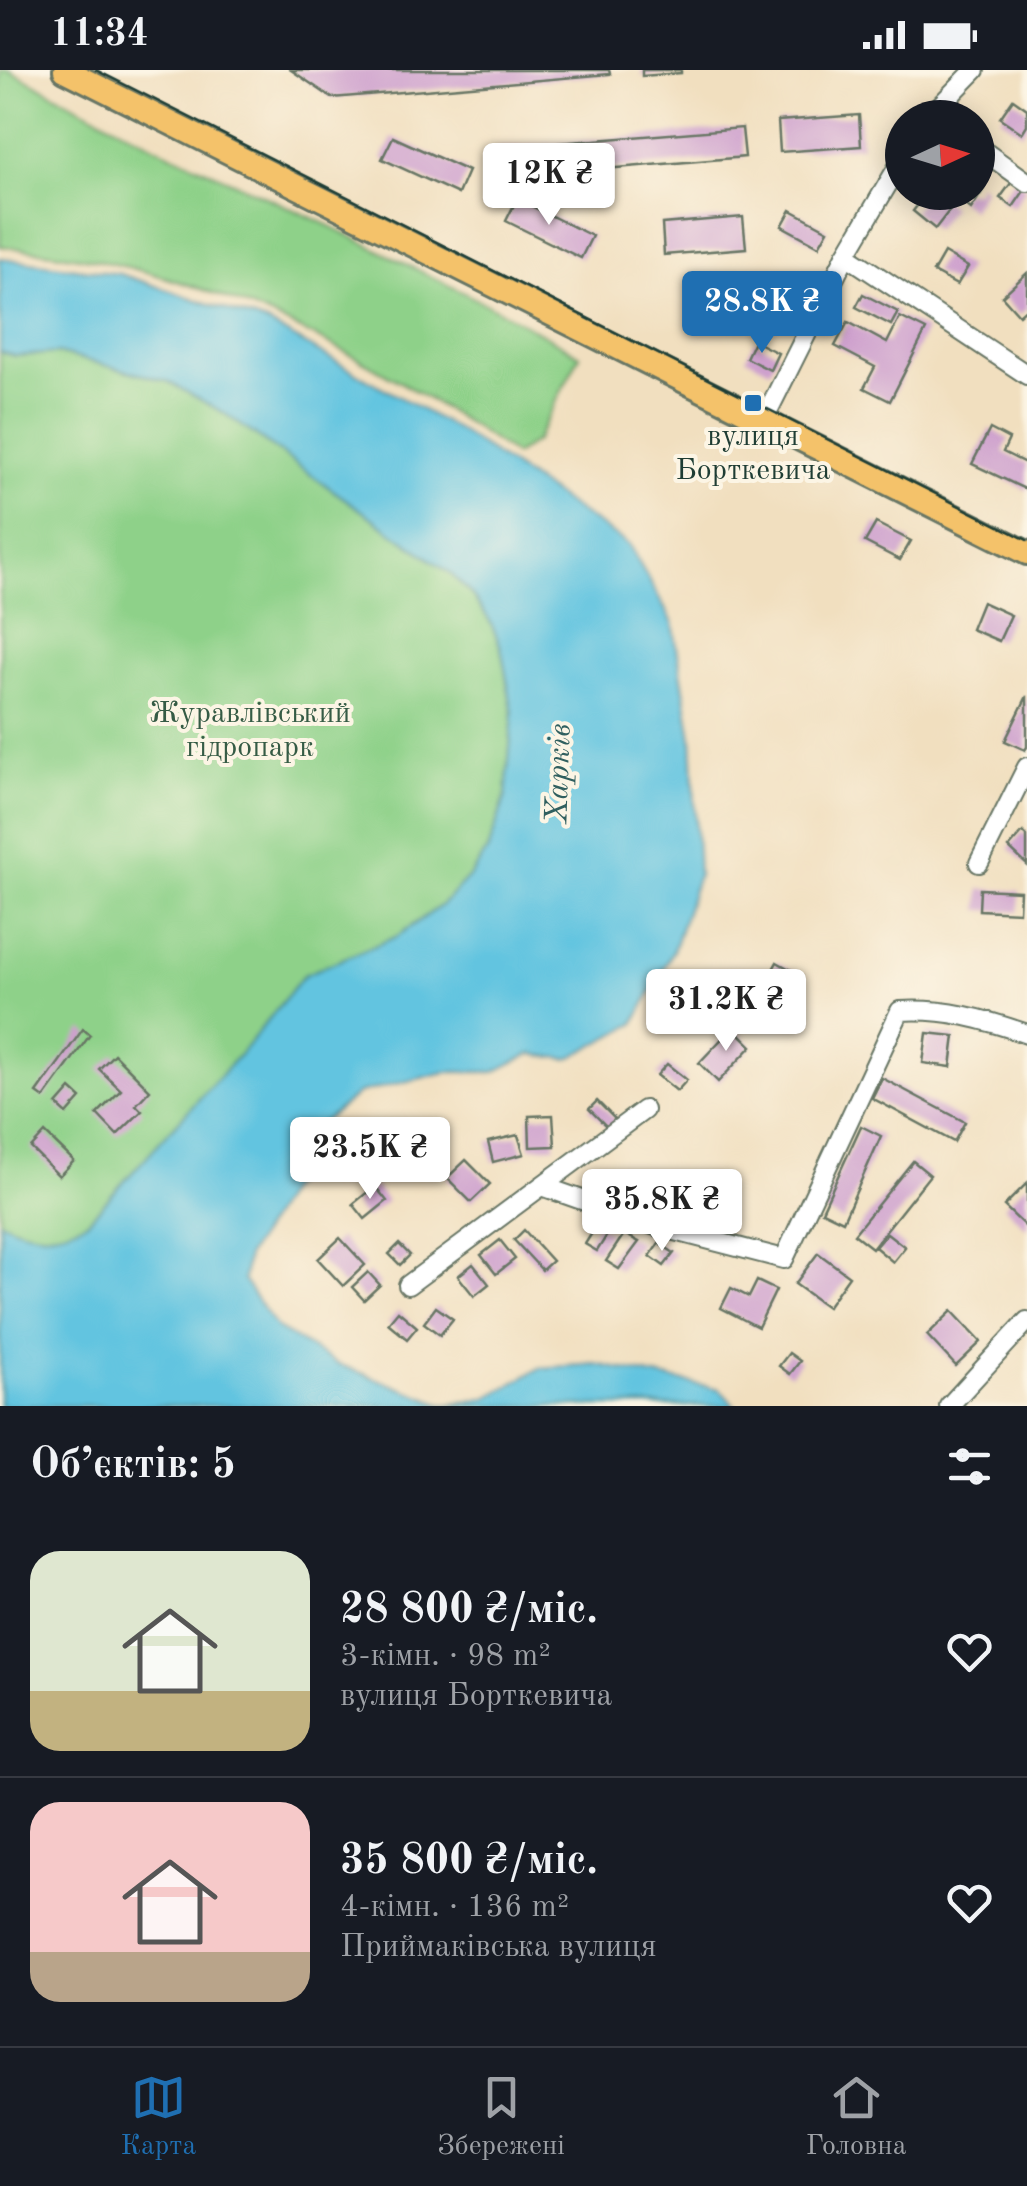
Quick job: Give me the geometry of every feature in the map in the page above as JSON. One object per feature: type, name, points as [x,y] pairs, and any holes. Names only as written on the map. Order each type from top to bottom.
[{"type":"main road","points":[[65,70],[1027,554]]},
{"type":"street","points":[[947,100],[975,70]]},
{"type":"street","points":[[995,159],[1027,182]]},
{"type":"street","points":[[764,419],[846,255],[885,189]]},
{"type":"street","points":[[846,255],[1027,374]]},
{"type":"street","points":[[979,863],[1027,767]]},
{"type":"street","points":[[542,1186],[656,1226],[784,1259],[900,1011],[937,1010],[994,1022],[1027,1034]]},
{"type":"street","points":[[408,1285],[644,1110]]},
{"type":"street","points":[[949,1406],[1027,1322]]},
{"type":"green space","points":[[0,70],[9,70],[158,148],[330,226],[580,355],[536,441],[515,455],[370,365],[214,293],[105,262],[0,246]]},
{"type":"green space","name":"Журавлівський гідропарк","points":[[0,352],[15,356],[57,353],[167,381],[224,413],[450,573],[472,595],[490,621],[501,647],[513,713],[506,795],[489,848],[471,875],[442,905],[396,937],[304,975],[249,1044],[88,1221],[55,1233],[23,1230],[0,1221]]},
{"type":"water","name":"Харків","points":[[0,258],[120,274],[269,324],[458,430],[629,545],[673,623],[692,737],[698,875],[673,951],[634,1024],[568,1059],[531,1054],[494,1072],[446,1072],[359,1093],[304,1137],[293,1182],[247,1256],[243,1280],[277,1328],[338,1364],[445,1405],[487,1398],[540,1368],[595,1364],[720,1389],[735,1406],[0,1406],[0,1221],[22,1230],[55,1233],[88,1221],[249,1044],[304,975],[396,937],[442,905],[471,875],[489,848],[506,795],[513,713],[501,647],[490,621],[472,595],[450,573],[224,413],[167,381],[58,353],[15,356],[0,352]]},
{"type":"building","points":[[291,70],[609,70],[610,74],[332,98]]},
{"type":"building","points":[[642,70],[681,70],[681,73],[642,76]]},
{"type":"building","points":[[1013,99],[1027,109],[1027,125],[1022,133],[1000,118]]},
{"type":"building","points":[[859,115],[861,146],[780,152],[778,121]]},
{"type":"building","points":[[742,128],[745,157],[499,178],[497,148]]},
{"type":"building","points":[[393,137],[468,171],[458,194],[382,159]]},
{"type":"building","points":[[1014,179],[1026,188],[1013,207],[1000,198]]},
{"type":"building","points":[[517,199],[592,236],[581,258],[506,221]]},
{"type":"building","points":[[791,210],[828,230],[819,246],[782,226]]},
{"type":"building","points":[[914,210],[950,210],[935,229]]},
{"type":"building","points":[[743,217],[746,248],[664,255],[662,224]]},
{"type":"building","points":[[944,253],[968,267],[957,285],[933,272]]},
{"type":"building","points":[[1027,273],[1027,308],[1019,315],[1002,296]]},
{"type":"building","points":[[863,294],[898,312],[891,325],[856,307]]},
{"type":"building","points":[[900,317],[926,330],[890,401],[864,388],[875,367],[835,346],[848,322],[887,343]]},
{"type":"building","points":[[754,341],[778,353],[770,370],[746,358]]},
{"type":"building","points":[[990,429],[1009,439],[1003,452],[1027,464],[1027,490],[972,464]]},
{"type":"building","points":[[876,523],[911,541],[900,560],[865,542]]},
{"type":"building","points":[[982,602],[1011,615],[999,641],[971,629]]},
{"type":"building","points":[[1027,696],[1027,747],[1025,750],[1005,741]]},
{"type":"building","points":[[1023,832],[1027,836],[1027,865],[1009,848]]},
{"type":"building","points":[[980,889],[1020,891],[1019,912],[979,910]]},
{"type":"building","points":[[777,962],[802,976],[778,1018],[754,1004]]},
{"type":"building","points":[[733,1027],[752,1046],[718,1082],[699,1063]]},
{"type":"building","points":[[83,1029],[90,1035],[44,1098],[37,1093]]},
{"type":"building","points":[[927,1033],[955,1036],[951,1067],[923,1063]]},
{"type":"building","points":[[114,1054],[150,1090],[136,1105],[142,1111],[117,1135],[97,1114],[121,1090],[99,1069]]},
{"type":"building","points":[[667,1064],[687,1080],[677,1091],[657,1075]]},
{"type":"building","points":[[882,1078],[965,1122],[954,1142],[872,1098]]},
{"type":"building","points":[[71,1089],[81,1098],[67,1114],[57,1105]]},
{"type":"building","points":[[597,1101],[618,1122],[610,1130],[589,1109]]},
{"type":"building","points":[[553,1115],[555,1146],[530,1147],[529,1116]]},
{"type":"building","points":[[861,1126],[881,1136],[843,1221],[822,1211]]},
{"type":"building","points":[[45,1133],[74,1161],[59,1176],[31,1148]]},
{"type":"building","points":[[518,1135],[524,1154],[493,1162],[488,1142]]},
{"type":"building","points":[[466,1160],[490,1184],[471,1202],[447,1178]]},
{"type":"building","points":[[913,1161],[930,1175],[872,1248],[854,1234]]},
{"type":"building","points":[[1027,1183],[1027,1228],[1004,1206]]},
{"type":"building","points":[[375,1186],[387,1201],[365,1219],[353,1204]]},
{"type":"building","points":[[597,1225],[609,1232],[597,1251],[585,1244]]},
{"type":"building","points":[[524,1230],[552,1261],[542,1270],[514,1240]]},
{"type":"building","points":[[887,1233],[905,1247],[893,1262],[875,1247]]},
{"type":"building","points":[[624,1234],[639,1242],[619,1269],[606,1261]]},
{"type":"building","points":[[340,1238],[365,1265],[343,1286],[318,1259]]},
{"type":"building","points":[[500,1240],[515,1259],[496,1274],[481,1255]]},
{"type":"building","points":[[659,1243],[674,1253],[664,1266],[650,1256]]},
{"type":"building","points":[[399,1244],[410,1255],[400,1265],[389,1254]]},
{"type":"building","points":[[818,1253],[849,1276],[827,1307],[795,1284]]},
{"type":"building","points":[[473,1264],[489,1284],[474,1296],[458,1276]]},
{"type":"building","points":[[368,1272],[380,1285],[364,1300],[352,1287]]},
{"type":"building","points":[[757,1281],[776,1290],[758,1327],[721,1308],[731,1288],[749,1297]]},
{"type":"building","points":[[436,1307],[453,1319],[440,1335],[424,1323]]},
{"type":"building","points":[[398,1311],[417,1327],[407,1339],[388,1323]]},
{"type":"building","points":[[952,1311],[981,1342],[956,1366],[927,1335]]},
{"type":"building","points":[[789,1353],[800,1361],[790,1374],[779,1366]]},
{"type":"tram line","points":[[96,70],[1027,540]]},
{"type":"place","name":"вулиця Борткевича","points":[[753,403]]}]
